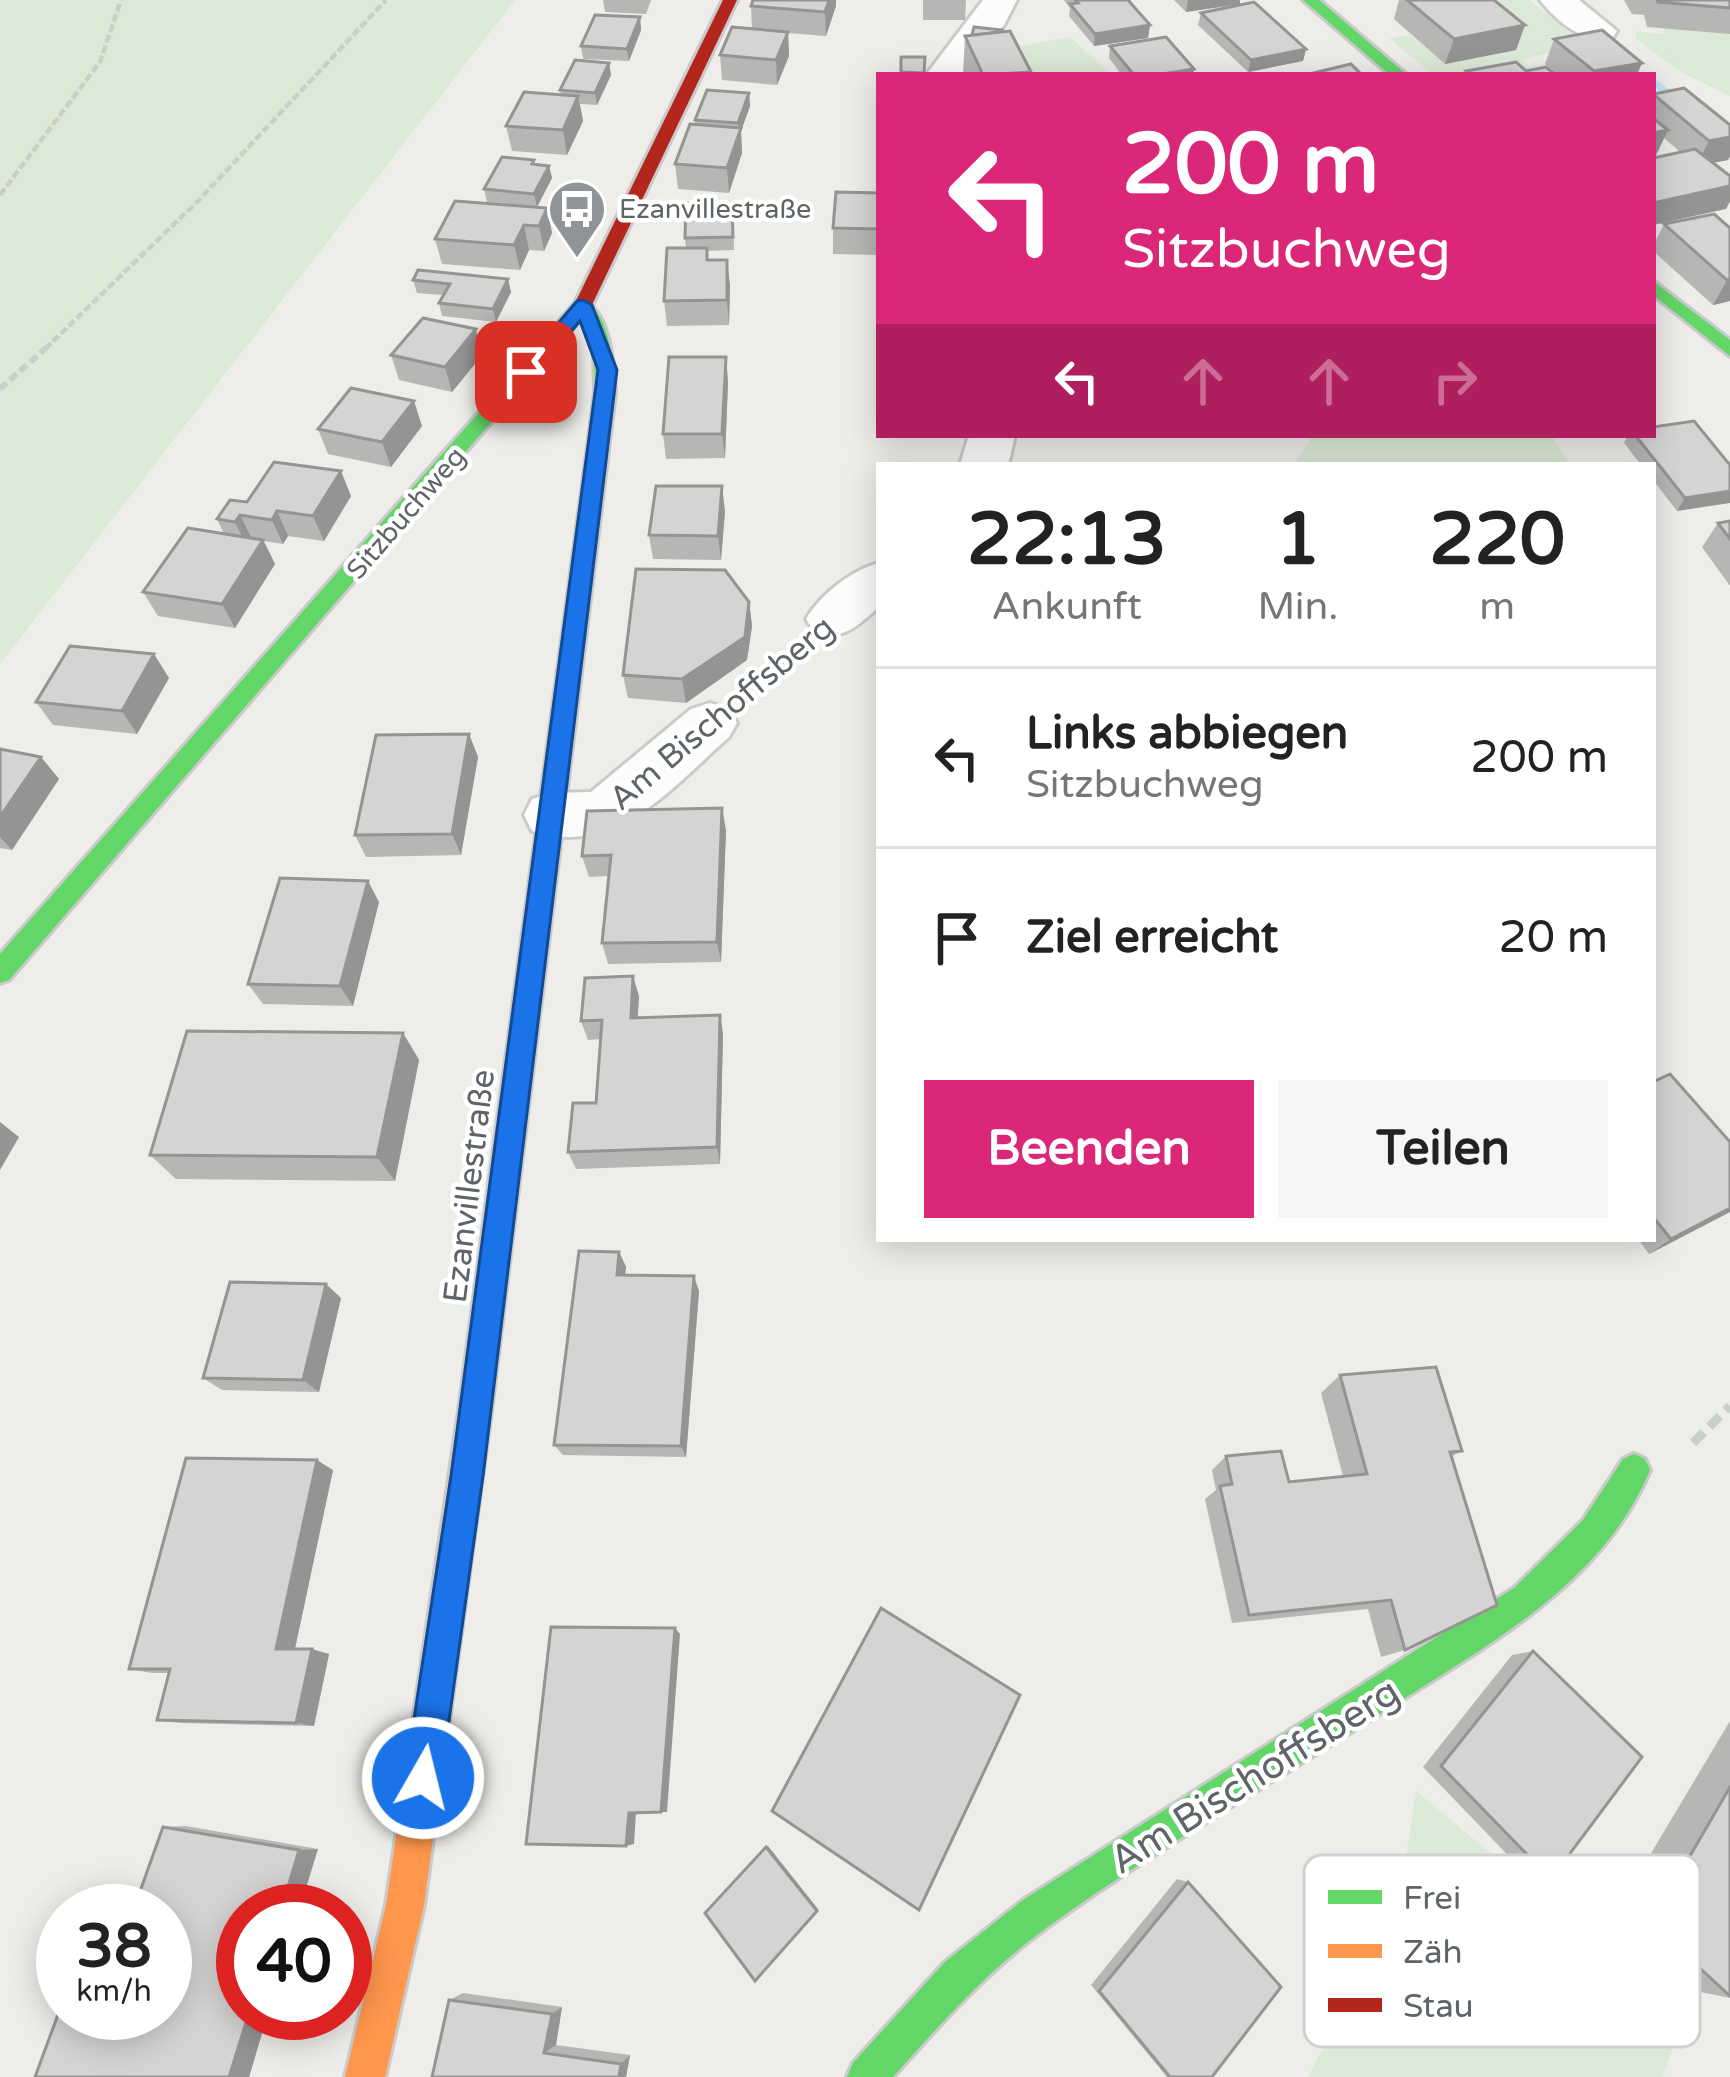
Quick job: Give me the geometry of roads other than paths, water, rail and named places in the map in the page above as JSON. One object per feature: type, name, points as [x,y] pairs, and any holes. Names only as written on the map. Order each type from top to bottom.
[{"type":"street","name":"Sitzbuchweg","points":[[0,972],[413,506],[583,305],[730,0]]},
{"type":"street","points":[[947,72],[992,18],[1000,0]]},
{"type":"street","points":[[1310,0],[1395,72]]},
{"type":"street","points":[[1557,0],[1599,31]]},
{"type":"street","points":[[1656,288],[1730,350]]},
{"type":"street","name":"Ezanvillestraße","points":[[365,2077],[405,1905],[464,1500],[608,370],[583,305]]},
{"type":"street","name":"Am Bischoffsberg","points":[[832,619],[876,582]]},
{"type":"street","name":"Am Bischoffsberg","points":[[552,815],[584,816],[608,809],[710,722]]},
{"type":"street","name":"Am Bischoffsberg","points":[[867,2077],[958,1975],[1036,1912],[1506,1616],[1543,1588],[1606,1521],[1634,1470]]},
{"type":"waterway","points":[[1656,83],[1680,103]]},
{"type":"place","name":"Ezanvillestraße","points":[[577,260]]}]
